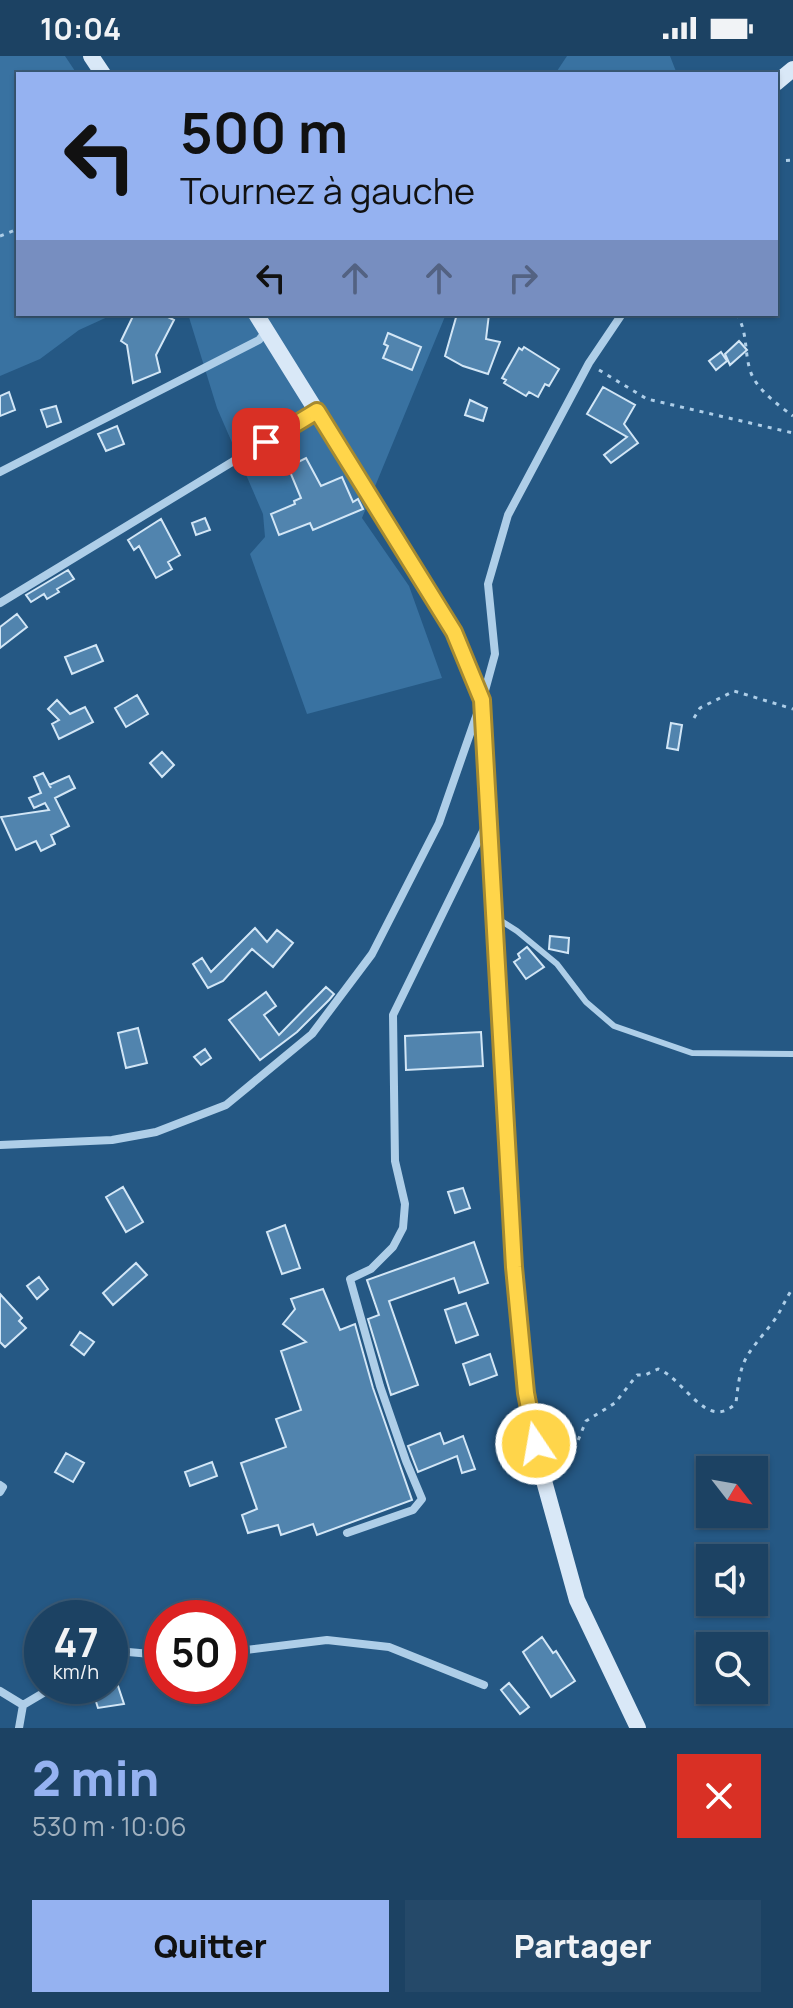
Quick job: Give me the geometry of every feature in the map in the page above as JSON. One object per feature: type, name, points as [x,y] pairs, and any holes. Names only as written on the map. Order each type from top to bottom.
[{"type":"main road","points":[[257,316],[454,632],[482,700],[514,1267],[526,1393],[544,1481],[577,1600],[638,1728]]},
{"type":"street","points":[[0,1145],[112,1140],[156,1132],[226,1105],[312,1034],[372,954],[439,823],[482,700],[495,654],[488,584],[508,515],[589,363],[621,316]]},
{"type":"street","points":[[0,472],[259,340],[267,330]]},
{"type":"street","points":[[0,603],[317,411]]},
{"type":"street","points":[[347,1533],[413,1510],[422,1499],[380,1386],[350,1279],[371,1269],[393,1247],[403,1228],[405,1204],[395,1161],[393,1015],[489,819]]},
{"type":"street","points":[[0,1485],[3,1487],[0,1492]]},
{"type":"street","points":[[248,1650],[327,1640],[389,1647],[484,1685]]},
{"type":"street","points":[[0,1691],[23,1705],[19,1728]]},
{"type":"lane","points":[[492,915],[557,964],[586,1002],[614,1026],[692,1053],[793,1054]]},
{"type":"path","points":[[738,316],[744,330],[750,371],[776,404],[793,416]]},
{"type":"path","points":[[589,363],[647,399],[793,433]]},
{"type":"path","points":[[694,718],[700,708],[734,691],[793,709]]},
{"type":"path","points":[[544,1481],[558,1474],[570,1460],[586,1421],[615,1403],[637,1375],[658,1369],[667,1372],[703,1407],[715,1413],[728,1411],[736,1403],[738,1373],[745,1357],[775,1320],[793,1288]]},
{"type":"shaded area","points":[[0,56],[65,56],[76,72],[16,72],[16,316],[110,316],[79,330],[40,359],[0,376]]},
{"type":"shaded area","points":[[567,56],[670,56],[676,72],[556,72]]},
{"type":"shaded area","points":[[189,316],[445,316],[362,518],[409,586],[442,678],[307,714],[250,554],[265,537],[263,514],[217,408]]},
{"type":"building","points":[[133,316],[166,316],[174,320],[156,355],[160,372],[133,383],[127,345],[121,341]]},
{"type":"building","points":[[456,316],[489,316],[486,339],[500,342],[488,374],[445,356]]},
{"type":"building","points":[[388,333],[421,347],[412,370],[383,358],[388,346],[384,344]]},
{"type":"building","points":[[739,341],[747,350],[730,365],[725,354]]},
{"type":"building","points":[[524,347],[559,369],[538,397],[529,392],[526,396],[504,383],[506,380],[502,378],[519,348],[522,350]]},
{"type":"building","points":[[721,352],[727,361],[716,370],[709,361]]},
{"type":"building","points":[[603,387],[635,405],[624,424],[638,443],[611,463],[604,455],[627,437],[587,414]]},
{"type":"building","points":[[9,392],[15,410],[0,416],[0,396]]},
{"type":"building","points":[[470,400],[487,408],[483,421],[465,415]]},
{"type":"building","points":[[56,406],[61,422],[47,427],[41,410]]},
{"type":"building","points":[[117,426],[124,444],[106,451],[98,434]]},
{"type":"building","points":[[306,458],[321,486],[342,477],[353,502],[358,499],[363,509],[313,530],[310,523],[279,535],[271,514],[295,504],[294,501],[301,498],[288,467]]},
{"type":"building","points":[[205,518],[210,530],[196,535],[192,523]]},
{"type":"building","points":[[161,519],[180,555],[168,562],[172,569],[156,578],[139,546],[134,550],[128,540]]},
{"type":"building","points":[[68,570],[74,579],[57,589],[59,592],[47,599],[44,594],[31,602],[26,595]]},
{"type":"building","points":[[17,614],[27,627],[0,648],[0,627]]},
{"type":"building","points":[[96,645],[103,661],[72,674],[65,657]]},
{"type":"building","points":[[137,695],[148,714],[126,727],[115,708]]},
{"type":"building","points":[[57,700],[70,714],[85,707],[93,722],[59,739],[52,724],[59,720],[48,709]]},
{"type":"building","points":[[671,723],[682,725],[678,750],[667,748]]},
{"type":"building","points":[[162,752],[174,765],[162,777],[150,763]]},
{"type":"building","points":[[43,773],[49,785],[69,776],[75,788],[55,798],[69,826],[51,835],[55,844],[41,851],[36,841],[16,850],[1,817],[49,810],[45,803],[34,808],[29,798],[41,793],[34,777]]},
{"type":"building","points":[[255,928],[267,942],[277,930],[293,943],[273,967],[252,949],[223,981],[208,988],[193,964],[202,958],[211,972]]},
{"type":"building","points":[[550,936],[569,938],[568,953],[549,949]]},
{"type":"building","points":[[527,947],[544,967],[526,979],[514,962]]},
{"type":"building","points":[[326,987],[334,994],[329,1000],[297,1032],[260,1060],[229,1020],[266,992],[276,1006],[264,1015],[279,1035]]},
{"type":"building","points":[[138,1028],[147,1063],[126,1068],[118,1033]]},
{"type":"building","points":[[481,1032],[483,1066],[406,1070],[405,1036]]},
{"type":"building","points":[[205,1049],[211,1058],[201,1065],[194,1057]]},
{"type":"building","points":[[123,1187],[143,1222],[126,1232],[106,1197]]},
{"type":"building","points":[[463,1188],[470,1208],[455,1213],[448,1192]]},
{"type":"building","points":[[285,1225],[300,1268],[282,1274],[267,1232]]},
{"type":"building","points":[[474,1242],[488,1283],[459,1293],[454,1278],[389,1301],[418,1385],[391,1395],[368,1319],[379,1315],[367,1280]]},
{"type":"building","points":[[136,1263],[147,1275],[113,1305],[103,1293]]},
{"type":"building","points":[[39,1277],[48,1289],[37,1299],[27,1286]]},
{"type":"building","points":[[323,1289],[340,1330],[355,1324],[373,1388],[412,1500],[317,1535],[313,1524],[281,1535],[278,1525],[248,1533],[242,1515],[257,1509],[241,1463],[286,1447],[276,1419],[301,1410],[281,1351],[306,1342],[283,1324],[295,1309],[291,1299]]},
{"type":"building","points":[[0,1294],[22,1318],[19,1321],[26,1328],[5,1347],[0,1342]]},
{"type":"building","points":[[466,1303],[478,1335],[456,1343],[445,1310]]},
{"type":"building","points":[[80,1332],[94,1342],[84,1355],[71,1345]]},
{"type":"building","points":[[490,1354],[497,1375],[470,1385],[463,1364]]},
{"type":"building","points":[[440,1433],[444,1444],[463,1436],[475,1469],[462,1473],[457,1456],[418,1472],[408,1446]]},
{"type":"building","points":[[66,1453],[84,1463],[73,1482],[55,1472]]},
{"type":"building","points":[[212,1462],[217,1476],[190,1486],[185,1472]]},
{"type":"building","points":[[542,1637],[553,1653],[556,1651],[575,1681],[551,1697],[523,1652]]},
{"type":"building","points":[[509,1683],[529,1707],[520,1714],[501,1690]]},
{"type":"building","points":[[97,1704],[124,1704],[98,1708]]},
{"type":"route","points":[[266,442],[317,411],[454,632],[482,700],[514,1267],[526,1393],[536,1444]]}]
